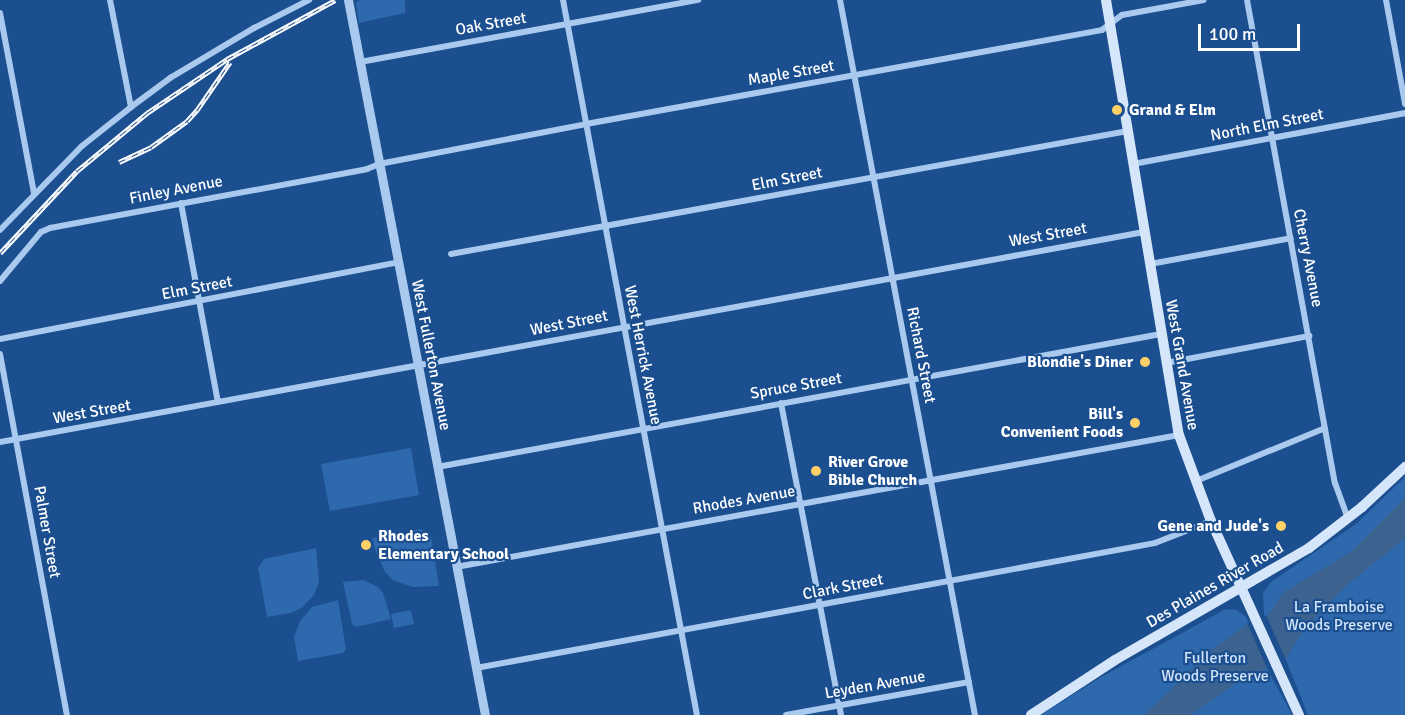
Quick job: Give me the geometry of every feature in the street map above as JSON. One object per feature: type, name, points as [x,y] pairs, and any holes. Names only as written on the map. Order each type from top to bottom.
[{"type":"main road","name":"West Grand Avenue","points":[[1106,0],[1165,363],[1179,435],[1211,521],[1299,715]]},
{"type":"main road","name":"Des Plaines River Road","points":[[1031,715],[1115,660],[1309,548],[1349,519],[1405,467]]},
{"type":"street","points":[[110,0],[131,107]]},
{"type":"street","points":[[0,230],[82,146],[131,107],[170,78],[254,28],[309,0]]},
{"type":"street","name":"West Fullerton Avenue","points":[[348,0],[485,715]]},
{"type":"street","name":"West Herrick Avenue","points":[[563,0],[697,715]]},
{"type":"street","name":"Oak Street","points":[[360,62],[698,0]]},
{"type":"street","name":"Richard Street","points":[[840,0],[975,715]]},
{"type":"street","name":"Maple Street","points":[[380,164],[1102,30],[1122,15],[1204,0]]},
{"type":"street","name":"Cherry Avenue","points":[[1246,0],[1335,483],[1349,519]]},
{"type":"street","points":[[1386,0],[1405,104]]},
{"type":"street","points":[[0,13],[34,193]]},
{"type":"street","name":"North Elm Street","points":[[1133,164],[1405,113]]},
{"type":"street","name":"Elm Street","points":[[451,254],[1128,131]]},
{"type":"street","name":"Finley Avenue","points":[[0,281],[47,229],[367,169],[380,164]]},
{"type":"street","points":[[181,203],[218,402]]},
{"type":"street","name":"West Street","points":[[0,442],[1144,232]]},
{"type":"street","points":[[1149,265],[1291,238]]},
{"type":"street","name":"Elm Street","points":[[0,339],[398,262]]},
{"type":"street","name":"Spruce Street","points":[[437,466],[1161,334]]},
{"type":"street","points":[[1165,363],[1309,336]]},
{"type":"street","name":"Palmer Street","points":[[0,354],[67,715]]},
{"type":"street","points":[[781,403],[841,715]]},
{"type":"street","points":[[1196,482],[1325,428]]},
{"type":"street","name":"Rhodes Avenue","points":[[456,567],[1179,435]]},
{"type":"street","name":"Clark Street","points":[[476,668],[1155,543],[1211,521]]},
{"type":"street","name":"Leyden Avenue","points":[[786,715],[969,681]]},
{"type":"green space","points":[[405,0],[405,13],[359,23],[356,2]]},
{"type":"green space","points":[[411,448],[419,495],[330,511],[321,464]]},
{"type":"green space","name":"La Framboise Woods Preserve","points":[[1405,477],[1405,715],[1308,715],[1286,660],[1264,616],[1263,593],[1271,582],[1356,524]]},
{"type":"green space","points":[[421,529],[431,537],[439,586],[413,587],[393,580],[385,572],[376,552],[372,538]]},
{"type":"green space","points":[[316,548],[319,582],[314,595],[303,607],[291,613],[267,617],[258,568],[264,559]]},
{"type":"green space","points":[[363,580],[378,587],[383,593],[391,619],[356,627],[352,624],[343,582]]},
{"type":"green space","points":[[338,600],[346,649],[343,653],[298,661],[294,637],[300,621],[312,607]]},
{"type":"green space","name":"Fullerton Woods Preserve","points":[[1226,609],[1237,610],[1246,617],[1267,668],[1292,715],[1041,715],[1101,677]]},
{"type":"green space","points":[[411,610],[414,624],[394,628],[391,614]]},
{"type":"shaded area","points":[[1405,498],[1405,538],[1347,585],[1304,629],[1286,659],[1235,684],[1190,715],[1144,715],[1215,647],[1248,624],[1267,616],[1284,592],[1351,552]]},
{"type":"pier","points":[[1266,615],[1286,660],[1267,668],[1247,623]]},
{"type":"railway","points":[[0,253],[77,171],[147,113],[227,59],[335,0]]},
{"type":"railway","points":[[119,162],[151,147],[187,121],[230,62]]},
{"type":"place","name":"Grand & Elm","points":[[1117,110]]},
{"type":"place","name":"Blondie's Diner","points":[[1145,362]]},
{"type":"place","name":"Bill's Convenient Foods","points":[[1135,423]]},
{"type":"place","name":"River Grove Bible Church","points":[[816,471]]},
{"type":"place","name":"Gene and Jude's","points":[[1281,526]]},
{"type":"place","name":"Rhodes Elementary School","points":[[366,545]]}]
